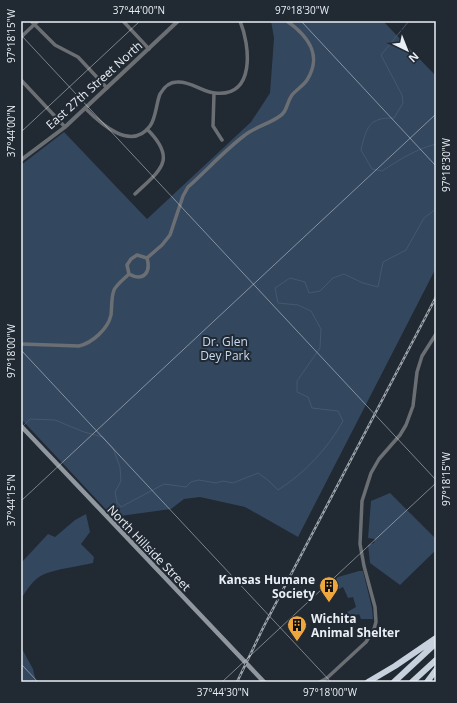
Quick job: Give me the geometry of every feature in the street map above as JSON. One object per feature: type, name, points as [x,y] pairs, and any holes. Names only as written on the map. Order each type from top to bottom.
[{"type":"highway","points":[[368,682],[395,666],[436,638]]},
{"type":"highway","points":[[394,682],[436,643]]},
{"type":"highway","points":[[412,682],[436,660]]},
{"type":"highway","points":[[427,682],[436,670]]},
{"type":"main road","name":"North Hillside Street","points":[[21,426],[264,682]]},
{"type":"street","points":[[123,21],[149,48]]},
{"type":"street","name":"East 27th Street North","points":[[21,160],[65,127],[178,21]]},
{"type":"street","points":[[85,108],[106,127],[120,134],[137,136],[147,129],[152,123],[160,94],[163,89],[171,83],[183,82],[214,93],[231,92],[239,86],[244,78],[248,57],[245,37],[240,21]]},
{"type":"street","points":[[147,258],[170,235],[183,196],[188,187],[247,134],[285,112],[292,94],[306,82],[313,64],[312,47],[306,36],[288,21]]},
{"type":"street","points":[[21,37],[34,22],[55,45],[78,57],[107,88]]},
{"type":"street","points":[[21,80],[65,127]]},
{"type":"street","points":[[214,93],[213,126],[222,140]]},
{"type":"street","points":[[135,194],[155,175],[164,159],[160,142],[147,129]]},
{"type":"street","points":[[129,274],[127,265],[131,259],[137,255],[147,258]]},
{"type":"street","points":[[129,274],[139,277],[148,272],[149,266],[147,258]]},
{"type":"street","points":[[21,344],[79,346],[87,344],[107,325],[110,320],[114,290],[129,274]]},
{"type":"street","points":[[320,682],[327,678],[366,642],[374,629],[376,622],[374,607],[360,544],[362,501],[371,473],[379,459],[400,435],[406,425],[413,406],[417,372],[422,356],[436,334]]},
{"type":"green space","name":"Dr. Glen Dey Park","points":[[271,21],[383,21],[436,76],[436,268],[298,537],[245,507],[200,497],[184,499],[171,509],[113,517],[21,419],[21,165],[64,132],[147,219],[251,122],[270,93],[274,38]]},
{"type":"green space","points":[[390,493],[436,539],[436,550],[400,585],[370,563],[368,545],[374,543],[375,539],[368,538],[371,501]]},
{"type":"green space","points":[[86,514],[90,532],[81,544],[94,557],[93,563],[57,570],[39,577],[21,599],[21,563],[48,534],[55,537],[75,520]]},
{"type":"green space","points":[[363,571],[372,608],[373,619],[361,619],[359,614],[349,618],[347,612],[356,607],[353,597],[348,598],[343,587],[339,589],[337,586],[334,589],[332,584],[337,581],[336,579],[338,577]]},
{"type":"green space","points":[[21,647],[33,669],[36,682],[21,682]]},
{"type":"waterway","points":[[409,21],[381,55],[402,95],[403,103],[394,118],[379,119],[370,125],[361,150],[372,169],[382,171],[401,159],[436,144]]},
{"type":"waterway","points":[[23,426],[30,419],[55,420],[84,432],[103,437],[113,448],[120,467],[121,481],[115,492],[117,502],[121,507],[164,484],[186,487],[191,482],[199,480],[216,483],[223,481],[233,483],[258,473],[278,490],[297,476],[315,459],[330,441],[343,421],[338,411],[312,408],[308,397],[297,392],[297,381],[320,348],[321,329],[311,311],[298,305],[278,303],[275,288],[290,278],[305,282],[309,293],[320,291],[333,278],[344,274],[363,283],[378,287],[383,262],[406,250],[424,218],[436,209]]},
{"type":"railway","points":[[237,682],[264,626],[436,297]]},
{"type":"place","name":"Kansas Humane Society","points":[[329,603]]},
{"type":"place","name":"Wichita Animal Shelter","points":[[297,642]]}]
